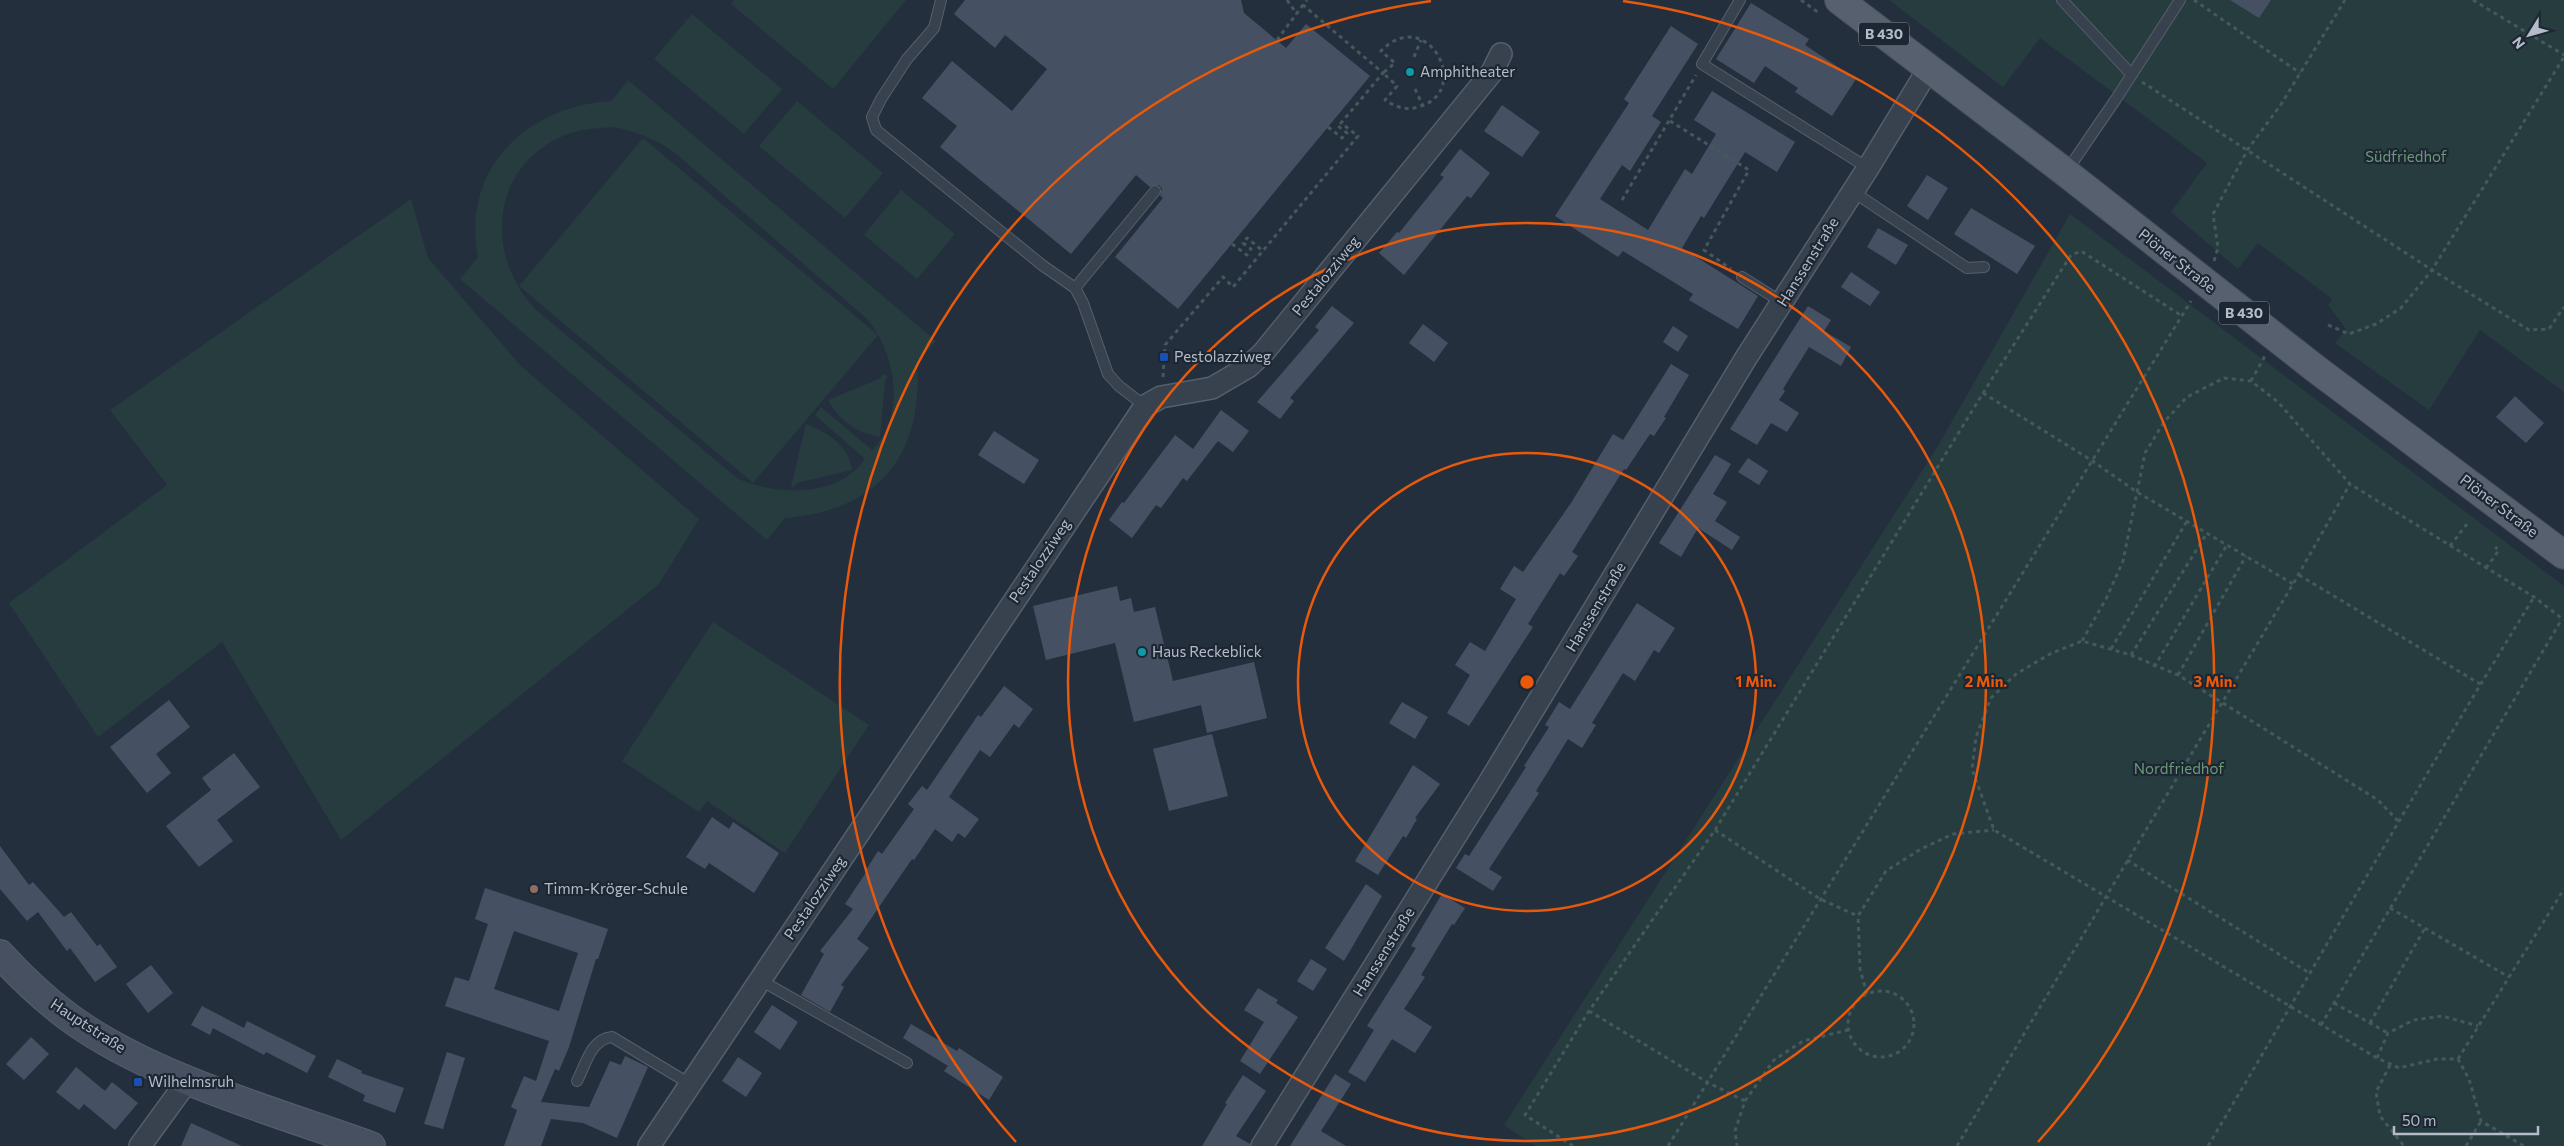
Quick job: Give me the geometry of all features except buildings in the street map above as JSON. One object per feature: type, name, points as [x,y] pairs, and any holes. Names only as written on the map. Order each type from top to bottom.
[{"type":"main road","name":"Plöner Straße","points":[[1840,0],[2065,172],[2206,284],[2564,555]]},
{"type":"street","name":"Pestalozziweg","points":[[649,1146],[1153,402],[1212,388],[1248,367],[1263,353],[1492,72],[1501,54]]},
{"type":"street","name":"Hanssenstraße","points":[[1262,1146],[1490,781],[1746,358],[1868,168],[1928,68]]},
{"type":"street","name":"Hauptstraße","points":[[0,954],[24,980],[68,1016],[128,1052],[188,1080],[371,1146]]},
{"type":"street","points":[[140,1146],[188,1080]]},
{"type":"lane","points":[[941,0],[934,28],[907,59],[881,99],[872,117],[876,130],[1042,265],[1075,288],[1083,303],[1108,374],[1119,386],[1153,402]]},
{"type":"lane","points":[[1740,0],[1702,64],[1868,168]]},
{"type":"lane","points":[[2062,0],[2131,74]]},
{"type":"lane","points":[[2065,172],[2101,122],[2180,0]]},
{"type":"lane","points":[[1075,288],[1154,191]]},
{"type":"lane","points":[[1852,192],[1967,268],[1984,267]]},
{"type":"lane","points":[[1742,277],[1783,303]]},
{"type":"lane","points":[[760,980],[907,1063]]},
{"type":"lane","points":[[577,1081],[596,1043],[603,1038],[612,1037],[690,1084]]},
{"type":"path","points":[[1287,0],[1297,14]]},
{"type":"path","points":[[1277,40],[1307,0]]},
{"type":"path","points":[[2193,0],[2300,73]]},
{"type":"path","points":[[1668,1146],[2091,460],[2182,316],[2206,284],[2218,248],[2213,214],[2248,149],[2280,106],[2345,0]]},
{"type":"path","points":[[2328,325],[2349,334],[2376,324],[2400,308],[2432,270],[2564,56],[2473,0]]},
{"type":"path","points":[[1303,5],[1383,73],[1397,86],[1385,100],[1404,109],[1423,106],[1433,99],[1440,90],[1444,72],[1438,53],[1420,40],[1399,39],[1380,52],[1396,62],[1383,73],[1338,126],[1347,133],[1342,138],[1328,127]]},
{"type":"path","points":[[1414,57],[1420,40]]},
{"type":"path","points":[[1622,200],[1702,64]]},
{"type":"path","points":[[1426,73],[1444,72]]},
{"type":"path","points":[[2131,74],[2432,270],[2529,330],[2550,329],[2564,306]]},
{"type":"path","points":[[1415,89],[1423,106]]},
{"type":"path","points":[[1670,121],[1749,170],[1704,250],[1742,277]]},
{"type":"path","points":[[1153,402],[1165,346],[1223,277],[1233,287],[1358,136],[1341,123]]},
{"type":"path","points":[[1232,244],[1247,255],[1251,249],[1243,243],[1247,238],[1263,251]]},
{"type":"path","points":[[1573,1146],[1525,1115],[1589,1011],[1715,830],[1982,393],[2071,255],[2080,251],[2182,316]]},
{"type":"path","points":[[2082,641],[2107,597],[2123,561],[2145,453],[2164,422],[2187,397],[2224,378],[2251,381],[2278,402],[2350,484],[2534,597],[2563,619],[2321,1025]]},
{"type":"path","points":[[1982,393],[2091,460],[2137,492],[2293,584]]},
{"type":"path","points":[[1957,1146],[2293,584],[2350,484]]},
{"type":"path","points":[[2111,649],[2186,521]]},
{"type":"path","points":[[2450,546],[2466,525],[2470,528]]},
{"type":"path","points":[[2130,655],[2207,533]]},
{"type":"path","points":[[2154,667],[2227,545]]},
{"type":"path","points":[[2486,568],[2499,550],[2495,547]]},
{"type":"path","points":[[2178,675],[2246,556]]},
{"type":"path","points":[[2298,575],[2480,684]]},
{"type":"path","points":[[2208,1146],[2311,974],[2398,822],[2534,597]]},
{"type":"path","points":[[1994,830],[1972,769],[1976,736],[1991,698],[2016,674],[2050,654],[2082,641],[2130,655],[2154,667],[2178,675],[2221,704],[2378,800],[2398,822]]},
{"type":"path","points":[[1715,830],[1820,899],[1858,916]]},
{"type":"path","points":[[1867,994],[1860,969],[1858,916],[1886,871],[1921,849],[1953,834],[1994,830],[2290,1008],[2390,1065],[2399,1068],[2437,1059],[2458,1059]]},
{"type":"path","points":[[2127,860],[2311,974]]},
{"type":"path","points":[[2458,1059],[2564,889]]},
{"type":"path","points":[[2390,908],[2509,977]]},
{"type":"path","points":[[2370,1024],[2425,928]]},
{"type":"path","points":[[1883,991],[1898,996],[1910,1008],[1914,1024],[1911,1040],[1900,1052],[1884,1058],[1868,1055],[1855,1045],[1848,1030],[1849,1016],[1855,1003],[1867,994],[1883,991]]},
{"type":"path","points":[[2334,1003],[2388,1033]]},
{"type":"path","points":[[1589,1011],[1707,1082],[1745,1101]]},
{"type":"path","points":[[2377,1058],[2388,1033],[2414,1020],[2442,1016],[2478,1026]]},
{"type":"path","points":[[1738,1146],[1735,1131],[1745,1101],[1774,1060],[1803,1041],[1848,1030]]},
{"type":"path","points":[[2458,1059],[2469,1079],[2481,1120],[2524,1146]]},
{"type":"path","points":[[2390,1065],[2376,1092],[2380,1116],[2404,1146]]},
{"type":"path","points":[[2466,1146],[2481,1120]]},
{"type":"green space","points":[[734,0],[906,0],[833,89],[731,4]]},
{"type":"green space","name":"Südfriedhof","points":[[1889,0],[2564,0],[2564,392],[2480,330],[2429,410],[2335,343],[2346,329],[2328,305],[2332,299],[2258,243],[2238,269],[2171,212],[2207,163],[2040,38],[2003,87]]},
{"type":"green space","points":[[692,14],[782,89],[744,134],[654,59]]},
{"type":"green space","points":[[628,80],[936,341],[917,362],[917,395],[913,424],[903,450],[889,472],[870,490],[846,504],[818,513],[785,518],[767,540],[460,279],[478,257],[475,225],[480,196],[491,170],[507,148],[528,129],[553,115],[581,105],[612,101]],"holes":[[[614,127],[653,140],[675,153],[866,318],[876,332],[885,348],[893,384],[893,402],[890,419],[883,436],[872,450],[821,407],[815,415],[865,459],[853,472],[839,481],[823,487],[806,490],[788,490],[771,488],[738,479],[534,308],[518,286],[507,262],[502,237],[503,212],[509,189],[522,167],[540,149],[565,135],[595,128]]]},
{"type":"green space","points":[[797,101],[883,173],[845,218],[759,146]]},
{"type":"green space","points":[[643,138],[878,335],[753,483],[519,286]]},
{"type":"green space","points":[[901,190],[955,234],[917,279],[864,235]]},
{"type":"green space","points":[[411,199],[428,258],[521,366],[699,519],[659,584],[341,840],[222,642],[98,737],[9,603],[167,485],[110,410]]},
{"type":"green space","name":"Nordfriedhof","points":[[2070,214],[2564,586],[2564,1146],[1535,1146],[1504,1125],[1938,446]]},
{"type":"green space","points":[[883,374],[888,376],[885,380],[880,437],[856,429],[843,420],[828,400],[881,378]]},
{"type":"green space","points":[[806,424],[822,431],[842,447],[847,454],[852,470],[797,483],[794,487],[791,486]]},
{"type":"green space","points":[[713,622],[869,725],[785,853],[707,801],[699,812],[622,761]]},
{"type":"place","name":"Amphitheater","points":[[1410,72]]},
{"type":"place","name":"Pestolazziweg","points":[[1164,357]]},
{"type":"place","name":"Haus Reckeblick","points":[[1142,652]]},
{"type":"place","name":"Timm-Kröger-Schule","points":[[534,889]]},
{"type":"place","name":"Wilhelmsruh","points":[[138,1082]]}]
